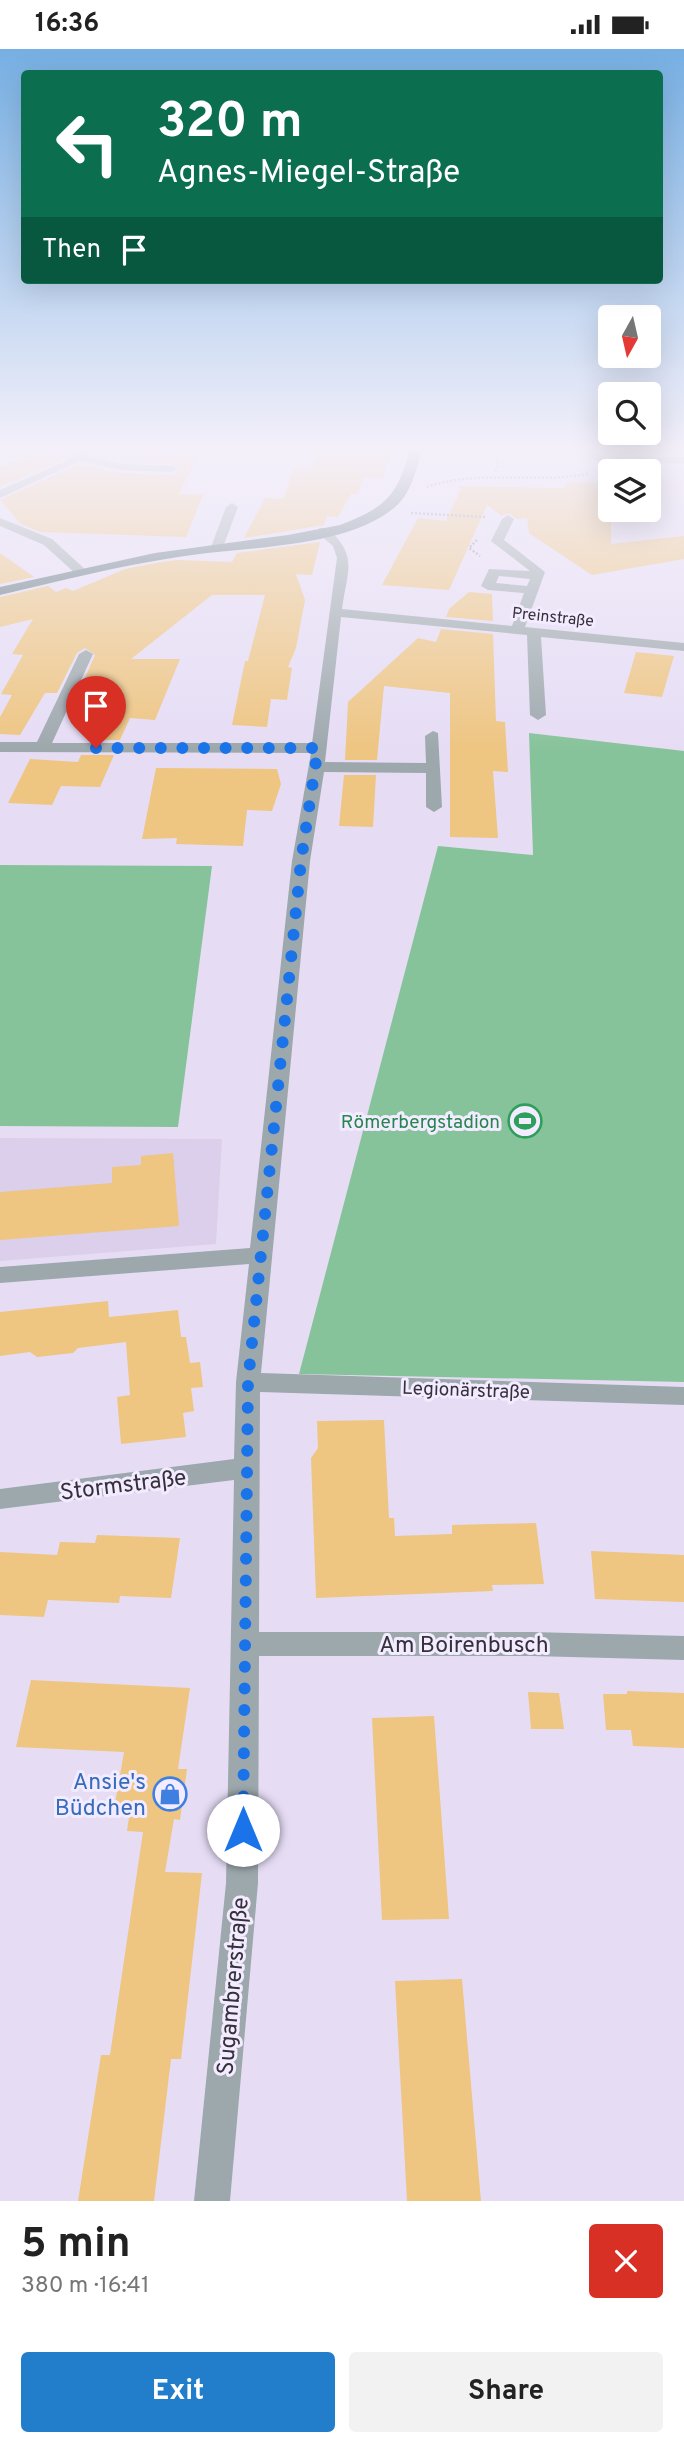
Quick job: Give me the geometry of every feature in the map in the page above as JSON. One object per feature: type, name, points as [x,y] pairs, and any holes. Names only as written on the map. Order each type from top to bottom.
[{"type":"main road","points":[[0,591],[82,572],[204,549]]},
{"type":"street","points":[[56,549],[82,572]]},
{"type":"street","name":"Sugambrerstraße","points":[[212,2201],[242,1883],[248,1382],[301,861],[318,758],[341,549]]},
{"type":"street","points":[[510,549],[536,568],[538,576],[517,630]]},
{"type":"street","points":[[533,590],[488,586],[494,572],[538,576]]},
{"type":"street","name":"Preinstraße","points":[[335,612],[684,647]]},
{"type":"street","points":[[534,632],[538,715]]},
{"type":"street","points":[[42,747],[86,655]]},
{"type":"street","points":[[433,736],[434,807]]},
{"type":"street","points":[[0,747],[175,748],[433,768]]},
{"type":"street","points":[[0,1275],[263,1255]]},
{"type":"street","name":"Legionärstraße","points":[[248,1382],[684,1396]]},
{"type":"street","name":"Stormstraße","points":[[0,1499],[246,1468]]},
{"type":"street","name":"Am Boirenbusch","points":[[244,1644],[532,1644],[684,1648]]},
{"type":"shaded area","points":[[0,1138],[222,1139],[216,1244],[0,1261]]},
{"type":"green space","name":"Römerbergstadion","points":[[529,733],[684,751],[684,1382],[299,1374],[438,846],[533,855]]},
{"type":"green space","points":[[0,865],[212,866],[178,1127],[0,1126]]},
{"type":"building","points":[[264,549],[318,549],[312,575],[296,574],[305,600],[296,648],[288,667],[292,668],[287,700],[271,699],[267,727],[232,725],[245,661],[248,661],[265,595],[212,595],[131,659],[180,659],[155,720],[130,718],[120,740],[87,740],[103,706],[100,706],[104,695],[78,694],[95,655],[85,648],[77,653],[57,693],[45,693],[20,735],[0,734],[0,717],[12,695],[1,694],[23,655],[12,654],[33,619],[0,627],[0,597],[48,586],[56,592],[66,588],[73,591],[125,569],[156,563],[176,560],[232,562],[237,553]]},
{"type":"building","points":[[401,549],[467,549],[449,590],[382,585]]},
{"type":"building","points":[[554,549],[684,549],[684,559],[592,575]]},
{"type":"building","points":[[0,553],[34,577],[0,584]]},
{"type":"building","points":[[469,592],[492,594],[493,621],[446,617],[449,609]]},
{"type":"building","points":[[441,629],[493,634],[496,721],[505,722],[508,772],[493,771],[498,838],[450,837],[450,693],[384,686],[377,760],[345,760],[348,702],[418,638],[436,642]]},
{"type":"building","points":[[636,652],[674,656],[662,697],[624,693]]},
{"type":"building","points":[[81,755],[114,755],[100,787],[61,786],[52,805],[8,803],[30,759],[78,762]]},
{"type":"building","points":[[156,768],[277,769],[281,784],[272,811],[247,810],[243,846],[176,844],[177,838],[142,839]]},
{"type":"building","points":[[344,775],[376,775],[373,827],[339,826]]},
{"type":"building","points":[[173,1153],[179,1226],[0,1240],[0,1192],[112,1183],[112,1167],[141,1165],[141,1156]]},
{"type":"building","points":[[108,1301],[109,1317],[178,1310],[181,1337],[186,1337],[190,1363],[200,1362],[203,1387],[191,1388],[194,1411],[183,1413],[186,1437],[121,1444],[117,1397],[130,1395],[126,1342],[37,1357],[30,1352],[0,1356],[0,1312]]},
{"type":"building","points":[[384,1420],[389,1518],[394,1518],[395,1536],[452,1534],[452,1525],[536,1523],[544,1584],[492,1585],[493,1591],[316,1598],[311,1458],[318,1448],[317,1421]]},
{"type":"building","points":[[97,1535],[180,1538],[171,1598],[120,1596],[119,1603],[48,1600],[44,1617],[0,1615],[0,1552],[57,1555],[60,1542],[95,1543]]},
{"type":"building","points":[[591,1551],[684,1555],[684,1602],[595,1599]]},
{"type":"building","points":[[31,1680],[190,1688],[178,1769],[187,1769],[180,1820],[174,1819],[165,1872],[202,1873],[181,2059],[171,2059],[154,2201],[78,2201],[101,2055],[110,2055],[143,1832],[127,1831],[129,1817],[113,1815],[124,1752],[16,1747]]},
{"type":"building","points":[[627,1691],[684,1693],[684,1748],[633,1746],[631,1730],[606,1730],[603,1694],[627,1694]]},
{"type":"building","points":[[528,1692],[559,1693],[564,1729],[531,1729]]},
{"type":"building","points":[[434,1716],[449,1919],[382,1920],[372,1718]]},
{"type":"building","points":[[462,1979],[481,2201],[407,2201],[395,1981]]},
{"type":"place","name":"Römerbergstadion","points":[[525,1121]]},
{"type":"place","name":"Ansie's Büdchen","points":[[170,1794]]},
{"type":"route","points":[[96,748],[318,748],[301,861],[282,1069],[248,1382],[243,1830]]}]
